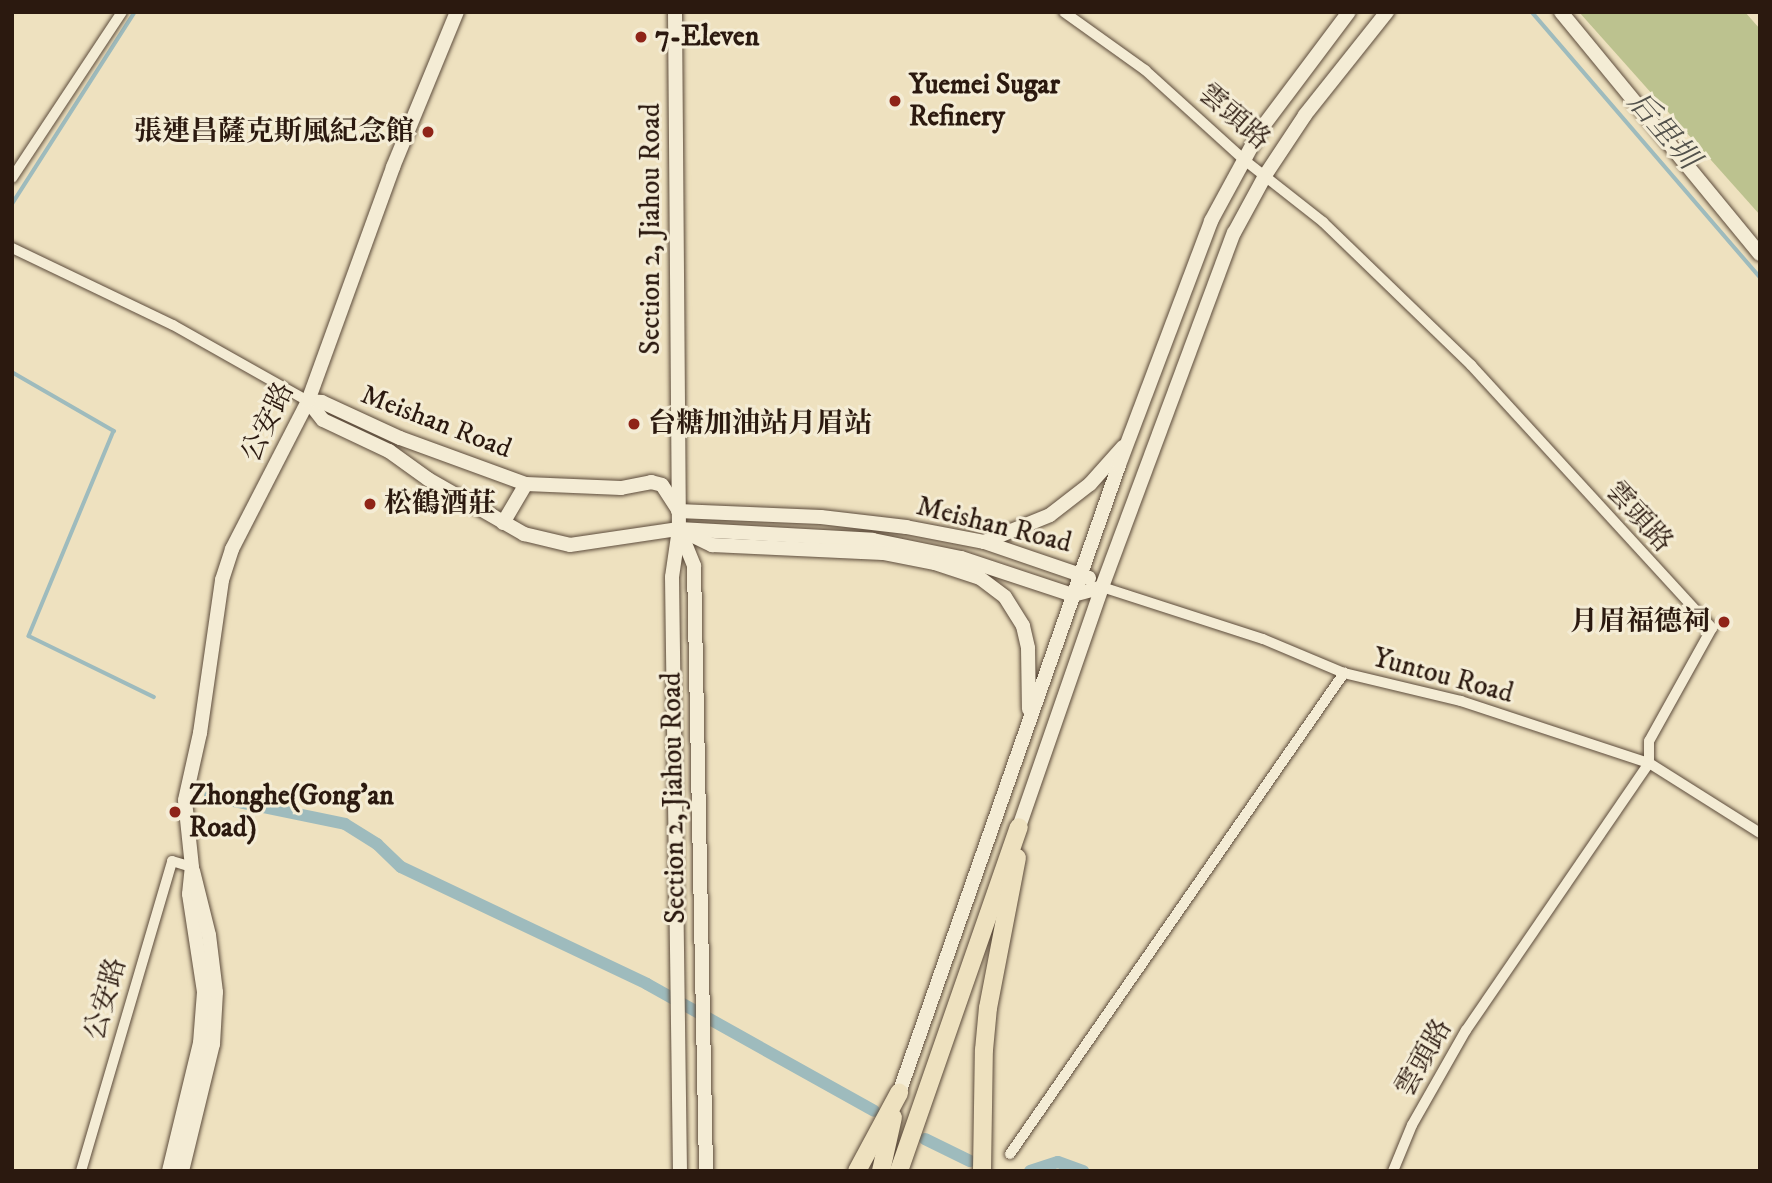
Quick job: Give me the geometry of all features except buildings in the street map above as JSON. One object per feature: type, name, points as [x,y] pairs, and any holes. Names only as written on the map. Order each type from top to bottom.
[{"type":"highway","points":[[899,1171],[1019,827]]},
{"type":"highway","points":[[982,1171],[984,1050],[988,1008],[1016,873],[1019,827]]},
{"type":"highway","points":[[857,1171],[899,1093]]},
{"type":"highway","points":[[881,1171],[899,1093]]},
{"type":"street","points":[[12,178],[122,12]]},
{"type":"street","name":"公安路","points":[[169,1171],[200,1043],[204,992],[189,894],[191,866],[184,800],[200,733],[222,580],[232,549],[308,401],[394,167],[457,12]]},
{"type":"street","name":"Section 2, Jiahou Road","points":[[675,12],[679,529],[672,577],[680,1171]]},
{"type":"street","name":"雲頭路","points":[[1064,12],[1145,70],[1243,159],[1266,174],[1323,222],[1471,365],[1712,628],[1649,741],[1649,763],[1466,1030],[1412,1125],[1393,1171]]},
{"type":"street","points":[[899,1093],[1128,440],[1211,221],[1261,129],[1349,12]]},
{"type":"street","points":[[1019,827],[1102,587],[1234,233],[1266,174],[1305,115],[1387,12]]},
{"type":"street","points":[[1561,12],[1760,254]]},
{"type":"street","name":"Meishan Road","points":[[12,248],[173,325],[308,401],[323,420],[389,451],[428,479],[524,534],[570,545],[679,529],[873,540],[961,558],[1073,595],[1102,587]]},
{"type":"street","name":"Meishan Road","points":[[308,401],[322,402],[400,438],[526,484],[621,488],[651,482],[662,485],[678,511],[821,517],[906,527],[984,542],[1083,573],[1102,587]]},
{"type":"street","points":[[984,542],[1050,515],[1090,484],[1128,440]]},
{"type":"street","points":[[503,523],[526,484]]},
{"type":"street","points":[[679,529],[712,545],[883,553],[935,563],[980,578],[1005,597],[1023,626],[1028,648],[1029,719]]},
{"type":"street","name":"Section 2, Jiahou Road","points":[[679,529],[694,566],[706,1171]]},
{"type":"street","name":"Yuntou Road","points":[[1102,587],[1263,639],[1344,673],[1461,701],[1649,763],[1760,833]]},
{"type":"street","points":[[1010,1154],[1344,673]]},
{"type":"street","name":"公安路","points":[[81,1171],[172,861],[191,866]]},
{"type":"street","name":"公安路","points":[[182,1171],[213,1044],[216,992],[209,935],[200,891],[191,866]]},
{"type":"green space","points":[[1579,12],[1745,12],[1760,29],[1760,215]]},
{"type":"waterway","points":[[12,204],[135,12]]},
{"type":"waterway","name":"后里圳","points":[[1532,12],[1760,277]]},
{"type":"waterway","points":[[12,372],[114,431],[29,636],[154,697]]},
{"type":"waterway","points":[[210,796],[345,824],[377,844],[401,867],[647,984],[874,1111]]},
{"type":"waterway","points":[[925,1139],[970,1161]]},
{"type":"waterway","points":[[1030,1171],[1058,1162],[1083,1171]]},
{"type":"place","name":"7-Eleven","points":[[641,37]]},
{"type":"place","name":"Yuemei Sugar Refinery","points":[[895,101]]},
{"type":"place","name":"張連昌薩克斯風紀念館","points":[[428,132]]},
{"type":"place","name":"台糖加油站月眉站","points":[[634,424]]},
{"type":"place","name":"松鶴酒莊","points":[[370,504]]},
{"type":"place","name":"月眉福德祠","points":[[1724,622]]},
{"type":"place","name":"Zhonghe(Gong'an Road)","points":[[175,812]]}]
